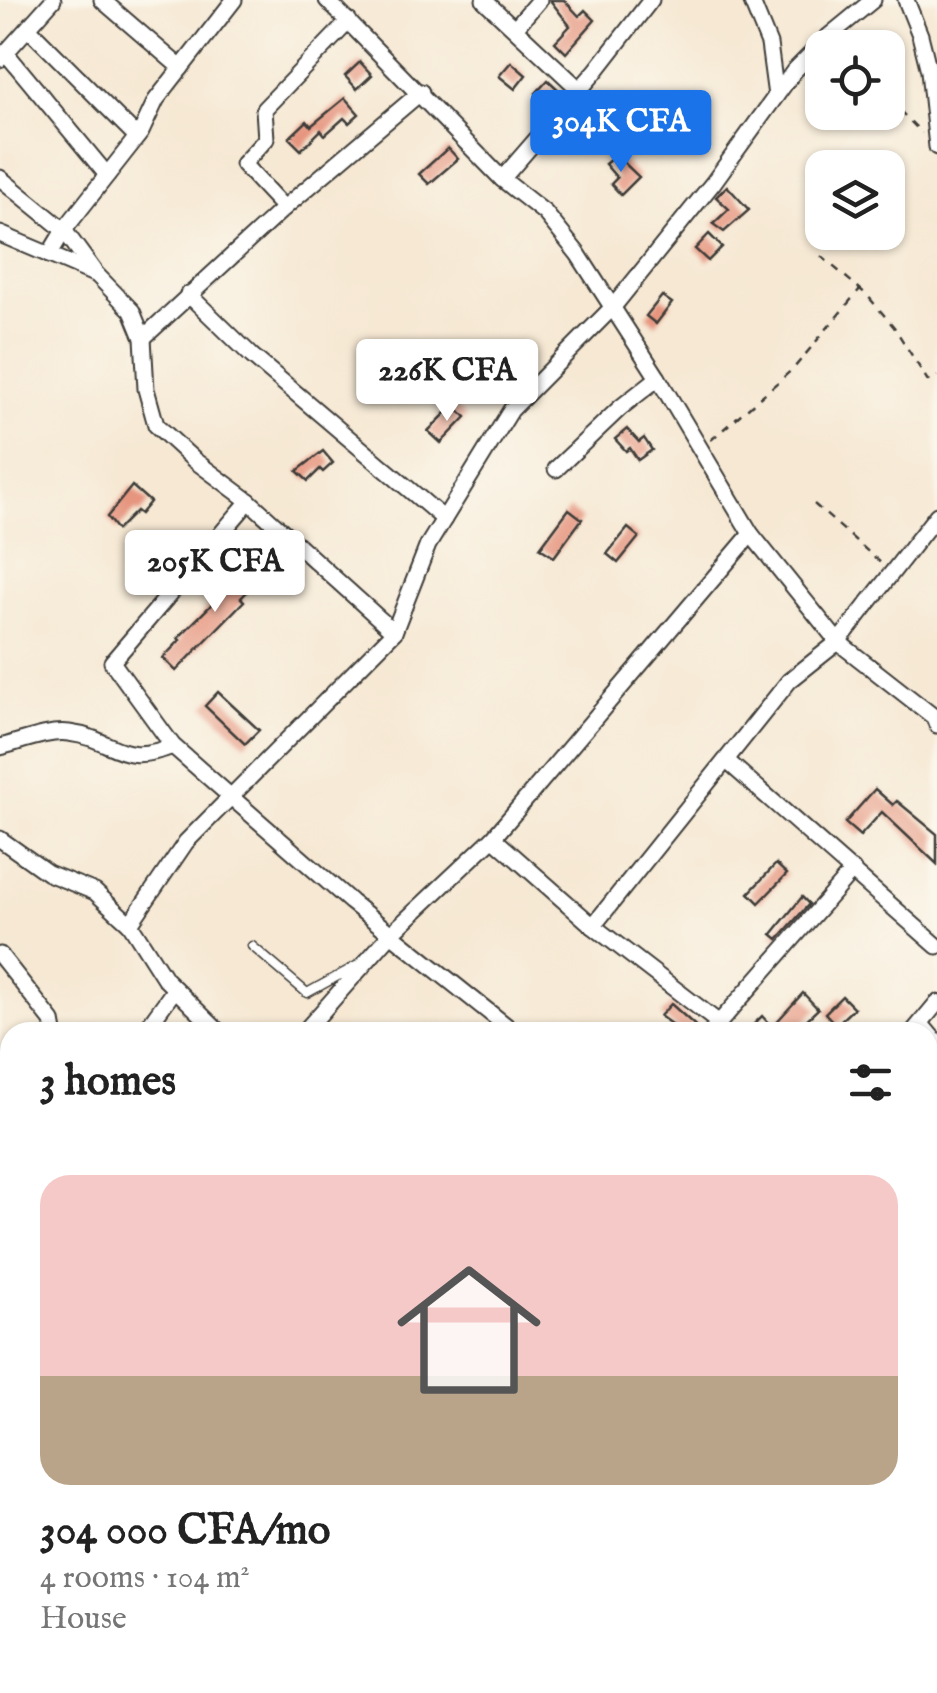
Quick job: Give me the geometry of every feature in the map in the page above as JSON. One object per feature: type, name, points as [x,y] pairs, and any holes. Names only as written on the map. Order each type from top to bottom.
[{"type":"street","points":[[53,0],[3,56],[107,175]]},
{"type":"street","points":[[102,0],[181,68]]},
{"type":"street","points":[[50,255],[64,230],[137,137],[156,100],[234,0]]},
{"type":"street","points":[[327,0],[502,179],[545,213],[613,307],[750,534],[838,642],[934,717],[937,724]]},
{"type":"street","points":[[484,0],[578,89]]},
{"type":"street","points":[[515,28],[539,0]]},
{"type":"street","points":[[502,179],[651,0]]},
{"type":"street","points":[[751,0],[769,44],[776,96]]},
{"type":"street","points":[[130,924],[186,842],[394,632],[428,546],[511,410],[613,307],[713,183],[794,71],[873,0]]},
{"type":"street","points":[[906,0],[932,62],[937,145]]},
{"type":"street","points":[[284,208],[243,164],[266,139],[264,109],[349,22]]},
{"type":"street","points":[[29,28],[137,137]]},
{"type":"street","points":[[143,338],[284,208],[421,92]]},
{"type":"street","points":[[0,178],[64,230],[96,274],[132,311],[143,338],[146,390],[156,425],[194,460],[249,501],[394,632]]},
{"type":"street","points":[[0,234],[96,274]]},
{"type":"street","points":[[188,294],[252,356],[444,519]]},
{"type":"street","points":[[556,470],[620,408],[658,378]]},
{"type":"street","points":[[249,501],[112,662],[173,746],[496,1022]]},
{"type":"street","points":[[593,926],[789,681],[838,642],[937,516]]},
{"type":"street","points":[[313,1022],[366,960],[493,838],[750,534]]},
{"type":"street","points":[[0,747],[67,732],[128,755],[148,756],[173,746]]},
{"type":"street","points":[[727,761],[937,946]]},
{"type":"street","points":[[493,838],[708,1022]]},
{"type":"street","points":[[0,839],[48,872],[95,892],[130,924],[165,979],[209,1022]]},
{"type":"street","points":[[720,1022],[853,870]]},
{"type":"street","points":[[0,955],[52,1022]]},
{"type":"street","points":[[151,1022],[176,989]]},
{"type":"lane","points":[[252,946],[307,993],[366,960]]},
{"type":"path","points":[[905,118],[937,145]]},
{"type":"path","points":[[821,256],[860,289],[894,327],[928,381],[937,376]]},
{"type":"path","points":[[701,449],[794,368],[860,289]]},
{"type":"path","points":[[814,504],[890,572]]},
{"type":"building","points":[[550,0],[564,0],[579,16],[585,10],[595,20],[566,53],[555,42],[570,26]]},
{"type":"building","points":[[360,62],[372,75],[357,89],[345,76]]},
{"type":"building","points":[[511,62],[526,75],[515,89],[499,76]]},
{"type":"building","points":[[548,80],[562,93],[550,106],[536,93]]},
{"type":"building","points":[[345,98],[359,114],[349,123],[344,118],[325,135],[321,130],[301,150],[289,138],[307,121],[311,126]]},
{"type":"building","points":[[448,148],[458,159],[429,184],[419,174]]},
{"type":"building","points":[[616,155],[639,177],[621,195],[611,184],[617,178],[605,164]]},
{"type":"building","points":[[727,186],[749,210],[724,232],[713,224],[729,209],[716,197]]},
{"type":"building","points":[[709,234],[722,247],[708,261],[695,249]]},
{"type":"building","points":[[662,296],[672,303],[656,324],[646,316]]},
{"type":"building","points":[[454,405],[466,417],[441,443],[428,431]]},
{"type":"building","points":[[627,429],[639,442],[644,438],[652,450],[638,460],[630,448],[626,451],[615,439]]},
{"type":"building","points":[[323,451],[333,463],[308,481],[297,471]]},
{"type":"building","points":[[132,486],[150,502],[117,530],[107,517]]},
{"type":"building","points":[[569,509],[582,519],[554,557],[540,548]]},
{"type":"building","points":[[628,528],[639,537],[618,563],[607,554]]},
{"type":"building","points":[[259,557],[270,568],[241,598],[244,601],[176,671],[163,658]]},
{"type":"building","points":[[218,692],[259,730],[245,744],[205,706]]},
{"type":"building","points":[[875,789],[893,805],[897,801],[937,834],[937,864],[882,812],[860,836],[845,823]]},
{"type":"building","points":[[776,864],[787,874],[759,903],[749,893]]},
{"type":"building","points":[[802,897],[809,904],[778,939],[772,934]]},
{"type":"building","points":[[803,993],[818,1009],[804,1022],[777,1022]]},
{"type":"building","points":[[842,996],[854,1008],[839,1022],[833,1022],[825,1013]]},
{"type":"building","points":[[671,1004],[691,1022],[668,1022],[660,1016]]}]
